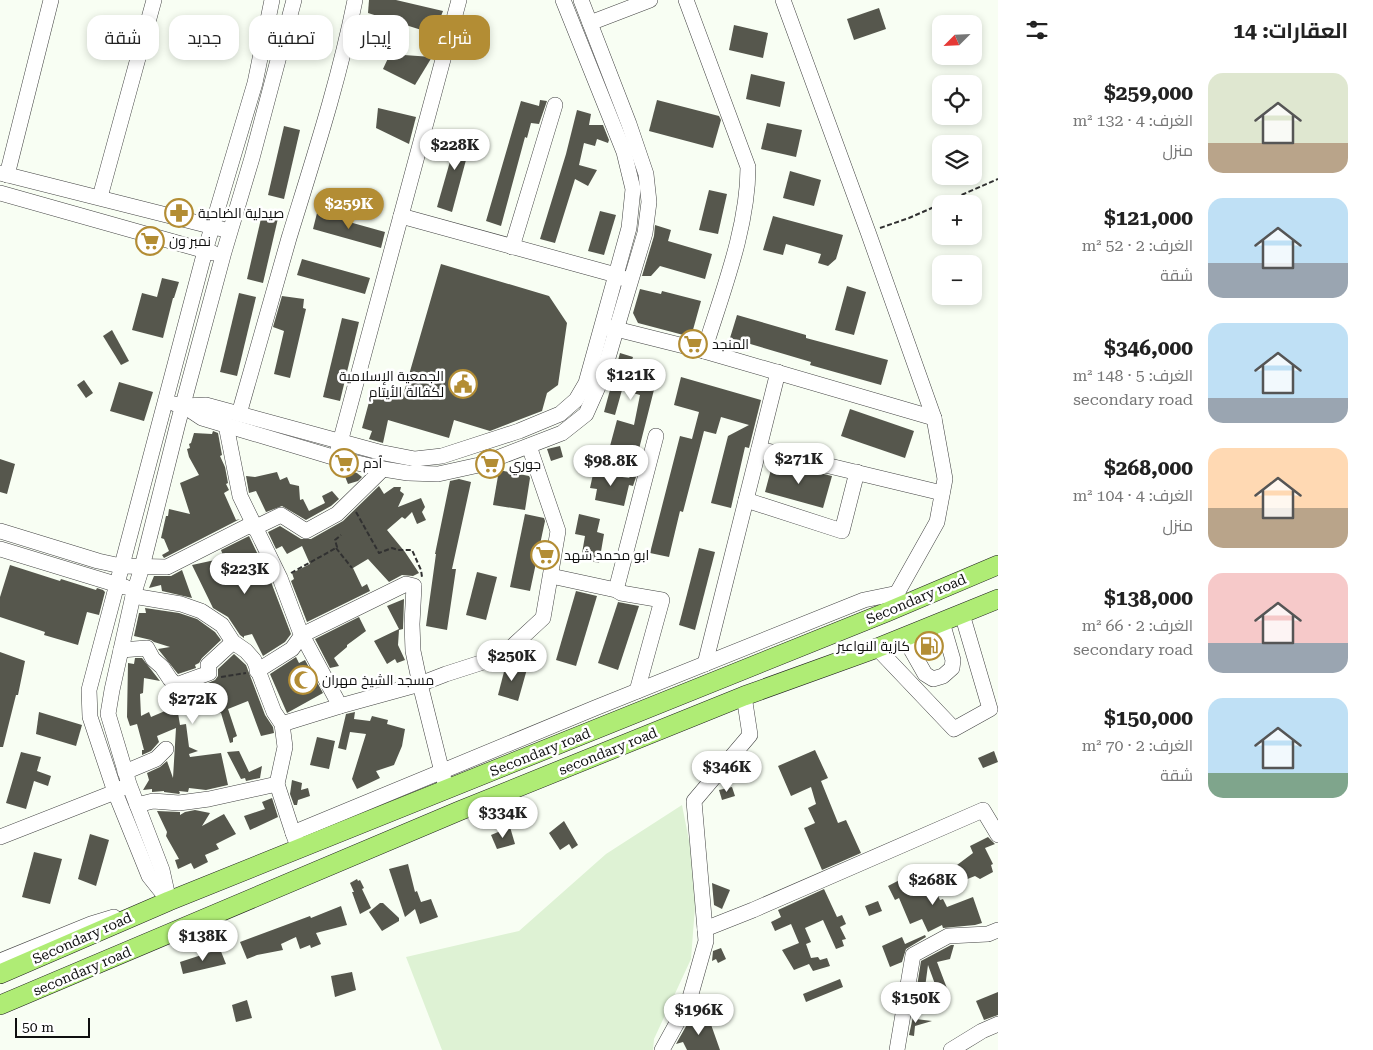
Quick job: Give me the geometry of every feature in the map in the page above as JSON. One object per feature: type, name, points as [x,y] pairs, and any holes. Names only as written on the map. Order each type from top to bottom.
[{"type":"main road","name":"Secondary road","points":[[0,974],[169,901],[296,841],[445,781],[887,612],[998,565]]},
{"type":"main road","name":"secondary road","points":[[0,1005],[459,811],[744,696],[877,648],[998,599]]},
{"type":"street","points":[[51,0],[4,174],[230,231]]},
{"type":"street","points":[[100,197],[154,0]]},
{"type":"street","points":[[169,901],[149,876],[115,792],[90,717],[89,690],[205,251],[255,83],[272,0]]},
{"type":"street","points":[[169,901],[162,870],[127,778],[108,714],[120,650],[178,423],[294,0]]},
{"type":"street","points":[[239,414],[270,303],[320,138],[347,38],[355,0]]},
{"type":"street","points":[[336,458],[339,441],[373,324],[400,216],[459,0]]},
{"type":"street","points":[[184,406],[202,418],[336,458],[408,474],[438,474],[479,465],[562,433],[586,414],[602,378],[616,275],[630,228],[634,189],[624,152],[563,0]]},
{"type":"street","points":[[164,401],[184,406],[206,405],[379,452],[415,459],[442,456],[519,431],[560,414],[576,400],[586,383],[609,327],[631,281],[645,233],[649,202],[646,174],[580,0]]},
{"type":"street","points":[[590,23],[650,0]]},
{"type":"street","points":[[686,0],[748,167],[748,189],[735,250],[704,351]]},
{"type":"street","points":[[784,0],[934,418],[945,479],[937,522],[887,612]]},
{"type":"street","points":[[512,247],[555,105]]},
{"type":"street","points":[[0,193],[223,256]]},
{"type":"street","points":[[400,216],[616,275],[631,281]]},
{"type":"street","points":[[609,327],[704,351],[934,418]]},
{"type":"street","points":[[705,664],[778,372]]},
{"type":"street","points":[[226,425],[240,496],[280,578],[302,636],[340,706]]},
{"type":"street","points":[[616,590],[656,436]]},
{"type":"street","points":[[282,724],[420,684],[502,656],[543,618],[558,532],[530,446]]},
{"type":"street","points":[[759,449],[942,493]]},
{"type":"street","points":[[254,528],[281,515],[306,531],[337,514],[383,469]]},
{"type":"street","points":[[746,500],[842,531],[858,472]]},
{"type":"street","points":[[0,531],[98,561],[121,566],[167,567],[250,525],[254,528]]},
{"type":"street","points":[[0,549],[116,585],[134,593],[181,604],[201,611],[222,625],[233,642],[246,651],[254,660],[274,712],[282,724],[285,747],[277,784],[296,841]]},
{"type":"street","points":[[551,576],[616,590],[621,593],[662,600],[637,691]]},
{"type":"street","points":[[257,671],[292,649],[302,636],[406,584],[414,586],[413,651],[445,781],[637,691],[864,600],[898,593]]},
{"type":"street","points":[[877,648],[954,729],[990,709],[962,614]]},
{"type":"street","points":[[904,637],[925,674],[933,679],[943,676],[952,668],[953,660],[942,622]]},
{"type":"street","points":[[120,650],[147,648],[153,659],[176,684],[209,673],[208,665],[233,642]]},
{"type":"street","points":[[662,1050],[689,1001],[706,941],[694,801],[750,735],[744,696]]},
{"type":"street","points":[[0,837],[115,792],[127,778],[156,759],[166,749]]},
{"type":"street","points":[[137,805],[153,801],[179,802],[209,799],[277,784]]},
{"type":"street","points":[[705,928],[754,910],[983,810],[998,835]]},
{"type":"street","points":[[0,962],[91,924],[169,901]]},
{"type":"street","points":[[898,1050],[913,955],[948,936],[988,934],[998,930]]},
{"type":"street","points":[[951,1050],[982,1031],[998,1024]]},
{"type":"path","points":[[962,195],[998,179]]},
{"type":"path","points":[[868,232],[932,208]]},
{"type":"path","points":[[349,502],[379,553],[392,548],[412,550],[421,570],[422,579],[414,586]]},
{"type":"path","points":[[341,535],[335,540],[336,548],[352,568]]},
{"type":"path","points":[[280,578],[336,548]]},
{"type":"path","points":[[209,673],[223,677],[257,671]]},
{"type":"green space","points":[[682,805],[697,881],[691,959],[654,1039],[653,1050],[442,1050],[406,957],[519,931],[606,854]]},
{"type":"building","points":[[369,0],[396,0],[443,11],[441,15],[419,15],[419,29],[409,26],[409,15],[374,15],[368,13]]},
{"type":"building","points":[[879,8],[886,29],[854,40],[847,19]]},
{"type":"building","points":[[734,25],[768,33],[763,58],[729,50]]},
{"type":"building","points":[[409,55],[419,56],[419,60],[430,60],[415,85],[383,69],[387,60],[409,60]]},
{"type":"building","points":[[751,74],[785,82],[780,107],[746,99]]},
{"type":"building","points":[[540,100],[547,101],[539,124],[531,123],[527,138],[525,137],[501,226],[486,221],[521,101],[539,106]]},
{"type":"building","points":[[657,100],[719,116],[721,120],[713,148],[649,131]]},
{"type":"building","points":[[378,108],[416,117],[409,144],[376,128]]},
{"type":"building","points":[[577,110],[591,114],[589,125],[603,125],[609,140],[608,143],[597,139],[595,146],[584,143],[579,165],[597,170],[588,186],[575,179],[555,243],[540,239],[566,154]]},
{"type":"building","points":[[767,123],[802,130],[796,157],[761,149]]},
{"type":"building","points":[[284,126],[300,130],[284,199],[268,195]]},
{"type":"building","points":[[459,130],[473,134],[452,212],[437,207]]},
{"type":"building","points":[[790,171],[821,180],[814,206],[783,198]]},
{"type":"building","points":[[709,190],[727,194],[718,234],[699,230]]},
{"type":"building","points":[[263,210],[279,214],[263,283],[247,279]]},
{"type":"building","points":[[600,211],[616,215],[604,255],[588,251]]},
{"type":"building","points":[[317,213],[385,232],[381,248],[313,229]]},
{"type":"building","points":[[773,216],[843,235],[836,259],[828,266],[818,263],[821,254],[786,244],[783,255],[763,250]]},
{"type":"building","points":[[655,225],[671,230],[668,241],[712,254],[705,279],[660,266],[651,276],[642,276],[654,236]]},
{"type":"building","points":[[302,259],[370,278],[365,294],[297,275]]},
{"type":"building","points":[[441,264],[549,296],[567,323],[558,385],[547,393],[542,411],[490,431],[454,420],[449,438],[388,420],[383,443],[369,439],[372,431],[362,428],[372,391],[402,399]]},
{"type":"building","points":[[162,278],[179,282],[163,338],[132,330],[142,293],[157,297]]},
{"type":"building","points":[[847,286],[866,292],[854,335],[835,330]]},
{"type":"building","points":[[640,289],[661,294],[662,291],[701,301],[691,337],[638,323],[633,313]]},
{"type":"building","points":[[239,293],[256,297],[237,376],[220,372]]},
{"type":"building","points":[[282,296],[304,299],[303,308],[306,309],[290,378],[274,374],[284,331],[273,327]]},
{"type":"building","points":[[737,315],[806,335],[806,338],[888,360],[881,385],[810,365],[811,362],[730,338]]},
{"type":"building","points":[[342,318],[359,322],[340,401],[323,397]]},
{"type":"building","points":[[112,330],[129,361],[121,365],[103,336]]},
{"type":"building","points":[[620,353],[633,357],[631,363],[659,370],[638,453],[610,446],[617,420],[634,425],[640,395],[622,390],[615,415],[604,412]]},
{"type":"building","points":[[681,377],[761,400],[749,448],[745,447],[731,508],[711,503],[728,436],[749,425],[721,417],[716,434],[704,431],[683,512],[680,511],[669,557],[650,553],[680,436],[692,439],[699,412],[674,405]]},
{"type":"building","points":[[84,380],[93,393],[86,398],[77,385]]},
{"type":"building","points":[[119,382],[153,392],[144,421],[110,411]]},
{"type":"building","points":[[850,409],[914,431],[905,458],[841,436]]},
{"type":"building","points":[[213,431],[218,433],[222,455],[220,456],[225,467],[228,483],[226,484],[229,490],[224,493],[236,520],[240,519],[164,558],[162,555],[169,551],[164,539],[161,538],[166,516],[168,516],[169,509],[190,514],[180,483],[199,475],[189,457],[187,449],[190,448],[189,444],[194,433],[212,434]]},
{"type":"building","points":[[560,446],[563,457],[551,461],[547,449]]},
{"type":"building","points":[[0,459],[15,464],[7,494],[0,492]]},
{"type":"building","points":[[773,462],[832,476],[823,508],[765,492]]},
{"type":"building","points":[[595,465],[601,466],[602,474],[629,478],[633,473],[637,474],[633,486],[629,485],[624,506],[595,500],[597,489],[590,488]]},
{"type":"building","points":[[342,469],[357,473],[362,477],[358,481],[348,484]]},
{"type":"building","points":[[499,470],[529,476],[525,510],[493,505]]},
{"type":"building","points":[[277,472],[280,480],[287,477],[290,484],[299,486],[300,500],[303,499],[309,511],[325,503],[322,496],[332,491],[339,499],[331,506],[306,520],[282,506],[261,514],[266,512],[256,491],[249,493],[246,476],[255,477]]},
{"type":"building","points":[[459,479],[471,482],[452,569],[456,569],[447,630],[426,626],[435,554],[450,481]]},
{"type":"building","points":[[379,486],[384,494],[394,487],[401,487],[400,491],[404,494],[398,507],[421,498],[425,507],[422,512],[426,520],[417,524],[412,512],[405,519],[402,517],[387,530],[419,573],[413,576],[402,575],[389,582],[368,559],[353,568],[362,587],[367,584],[370,591],[307,622],[291,581],[294,579],[292,573],[310,564],[302,546],[287,554],[282,546],[276,549],[268,532],[280,526],[301,539],[311,539],[343,521]]},
{"type":"building","points":[[525,514],[544,518],[545,521],[530,591],[510,587]]},
{"type":"building","points":[[579,514],[600,519],[597,532],[604,534],[599,563],[581,559],[585,536],[575,534]]},
{"type":"building","points":[[249,536],[271,582],[291,634],[285,642],[263,656],[252,634],[244,636],[244,638],[228,617],[213,608],[192,565],[224,558],[221,550]]},
{"type":"building","points":[[699,548],[715,552],[695,630],[679,625]]},
{"type":"building","points":[[10,565],[60,581],[61,579],[96,590],[97,588],[105,592],[99,615],[87,612],[78,645],[44,635],[45,632],[0,617],[0,597]]},
{"type":"building","points":[[182,570],[192,598],[162,591],[161,585],[149,588],[154,576],[171,576]]},
{"type":"building","points":[[477,572],[497,577],[486,620],[466,615]]},
{"type":"building","points":[[576,591],[597,596],[576,666],[556,660]]},
{"type":"building","points":[[404,599],[403,629],[399,630],[398,645],[405,660],[397,663],[395,659],[387,664],[374,641],[399,629],[387,606]]},
{"type":"building","points":[[618,602],[639,606],[618,670],[598,663]]},
{"type":"building","points":[[145,608],[179,613],[197,619],[215,632],[221,640],[195,665],[196,668],[178,674],[158,649],[170,647],[134,636],[139,613],[146,613]]},
{"type":"building","points":[[359,617],[366,631],[347,645],[334,658],[339,666],[330,668],[315,639]]},
{"type":"building","points":[[0,652],[25,661],[18,695],[16,695],[3,747],[0,747]]},
{"type":"building","points":[[234,654],[246,665],[274,733],[261,736],[248,701],[228,709],[237,736],[230,743],[221,713],[195,715],[193,702],[177,707],[180,725],[186,724],[189,747],[198,751],[189,754],[190,757],[221,753],[228,785],[206,790],[189,788],[188,792],[179,791],[179,794],[164,791],[152,792],[152,789],[143,790],[149,780],[147,773],[160,767],[167,761],[173,778],[176,728],[157,736],[159,742],[151,751],[142,755],[142,750],[144,750],[137,724],[130,726],[127,717],[128,663],[134,664],[135,658],[142,658],[160,681],[144,678],[143,693],[140,694],[141,716],[149,712],[151,717],[172,708],[168,695],[176,694],[178,698],[201,693],[199,687],[215,680],[218,676],[218,669]]},
{"type":"building","points":[[296,657],[299,663],[305,660],[323,693],[287,713],[270,674]]},
{"type":"building","points":[[506,664],[527,669],[518,701],[498,695]]},
{"type":"building","points":[[39,712],[82,725],[76,746],[36,734]]},
{"type":"building","points":[[355,712],[354,719],[370,721],[372,716],[388,720],[387,724],[405,729],[402,746],[394,765],[376,771],[380,778],[357,789],[352,779],[366,734],[350,732],[346,750],[338,748],[346,714]]},
{"type":"building","points":[[317,737],[335,741],[329,769],[310,765]]},
{"type":"building","points":[[815,750],[828,778],[821,781],[838,823],[846,820],[861,853],[822,870],[804,828],[815,823],[808,808],[816,804],[811,787],[791,796],[778,766]]},
{"type":"building","points":[[239,751],[249,772],[262,766],[260,778],[246,781],[245,778],[241,779],[227,752]]},
{"type":"building","points":[[994,751],[998,762],[983,768],[978,758]]},
{"type":"building","points":[[21,752],[41,757],[37,771],[51,776],[48,786],[34,781],[26,809],[6,803]]},
{"type":"building","points":[[292,780],[302,783],[301,790],[308,788],[310,796],[298,800],[297,805],[294,805],[290,794]]},
{"type":"building","points":[[732,787],[735,796],[722,800],[719,790]]},
{"type":"building","points":[[272,798],[278,817],[250,830],[244,816],[265,809],[262,802]]},
{"type":"building","points":[[195,810],[210,813],[202,826],[224,814],[236,834],[216,844],[219,849],[205,855],[208,862],[194,869],[191,863],[178,869],[175,860],[179,859],[166,836],[167,832],[157,811],[180,812],[180,815]]},
{"type":"building","points":[[564,821],[578,845],[572,849],[569,844],[560,850],[549,833]]},
{"type":"building","points":[[510,827],[515,844],[497,849],[491,835]]},
{"type":"building","points":[[90,834],[109,840],[96,886],[78,879]]},
{"type":"building","points":[[988,837],[995,844],[985,848],[993,864],[991,865],[993,872],[980,879],[975,876],[965,880],[957,865],[973,853],[970,846]]},
{"type":"building","points":[[34,852],[62,859],[50,904],[22,897]]},
{"type":"building","points":[[408,864],[415,892],[417,891],[421,902],[431,899],[438,917],[420,924],[415,909],[405,917],[389,869]]},
{"type":"building","points":[[915,872],[925,892],[934,887],[940,900],[943,899],[947,907],[973,897],[982,923],[943,928],[942,925],[928,932],[922,919],[910,924],[899,898],[895,900],[888,886]]},
{"type":"building","points":[[357,879],[358,881],[360,880],[364,888],[362,889],[371,908],[360,914],[350,883]]},
{"type":"building","points":[[712,883],[730,890],[722,909],[714,905]]},
{"type":"building","points":[[824,889],[837,917],[842,915],[846,924],[840,927],[846,939],[842,940],[844,946],[836,949],[823,920],[805,928],[811,942],[806,944],[811,958],[818,957],[820,960],[827,958],[830,966],[813,971],[809,964],[794,970],[782,950],[799,943],[791,924],[775,931],[771,922],[781,917],[778,910]]},
{"type":"building","points":[[878,901],[882,911],[869,916],[865,906]]},
{"type":"building","points":[[380,903],[383,903],[399,918],[399,921],[382,931],[369,912]]},
{"type":"building","points":[[341,906],[347,925],[316,933],[321,944],[311,948],[310,945],[300,949],[296,937],[281,944],[283,950],[247,959],[240,942]]},
{"type":"building","points":[[925,935],[926,937],[906,949],[902,962],[890,967],[882,946],[902,937],[905,944]]},
{"type":"building","points":[[954,945],[950,959],[937,962],[948,991],[939,995],[928,965],[924,995],[915,999],[921,961]]},
{"type":"building","points":[[721,948],[726,959],[718,963],[716,959],[712,961],[713,951]]},
{"type":"building","points":[[220,949],[226,964],[183,974],[180,962]]},
{"type":"building","points":[[352,972],[356,990],[335,997],[331,976]]},
{"type":"building","points":[[840,979],[843,987],[806,1002],[803,994]]},
{"type":"building","points":[[998,992],[998,1015],[984,1020],[976,1001]]},
{"type":"building","points":[[247,1000],[252,1018],[236,1022],[232,1005]]},
{"type":"building","points":[[914,1012],[916,1013],[916,1019],[932,1021],[915,1026],[914,1036],[909,1035]]},
{"type":"building","points":[[708,1016],[720,1050],[687,1050],[683,1042],[676,1044],[689,1021]]},
{"type":"place","name":"صيدلية الضاحية","points":[[179,213]]},
{"type":"place","name":"نمبر ون","points":[[150,241]]},
{"type":"place","name":"المنجد","points":[[693,344]]},
{"type":"place","name":"الجمعية الإسلامية لكفالة الأيتام","points":[[463,384]]},
{"type":"place","name":"ٱدم","points":[[344,463]]},
{"type":"place","name":"جوري","points":[[490,464]]},
{"type":"place","name":"ابو محمد شهد","points":[[545,555]]},
{"type":"place","name":"كازية النواعير","points":[[929,646]]},
{"type":"place","name":"مسجد الشيخ مهران","points":[[303,680]]}]
